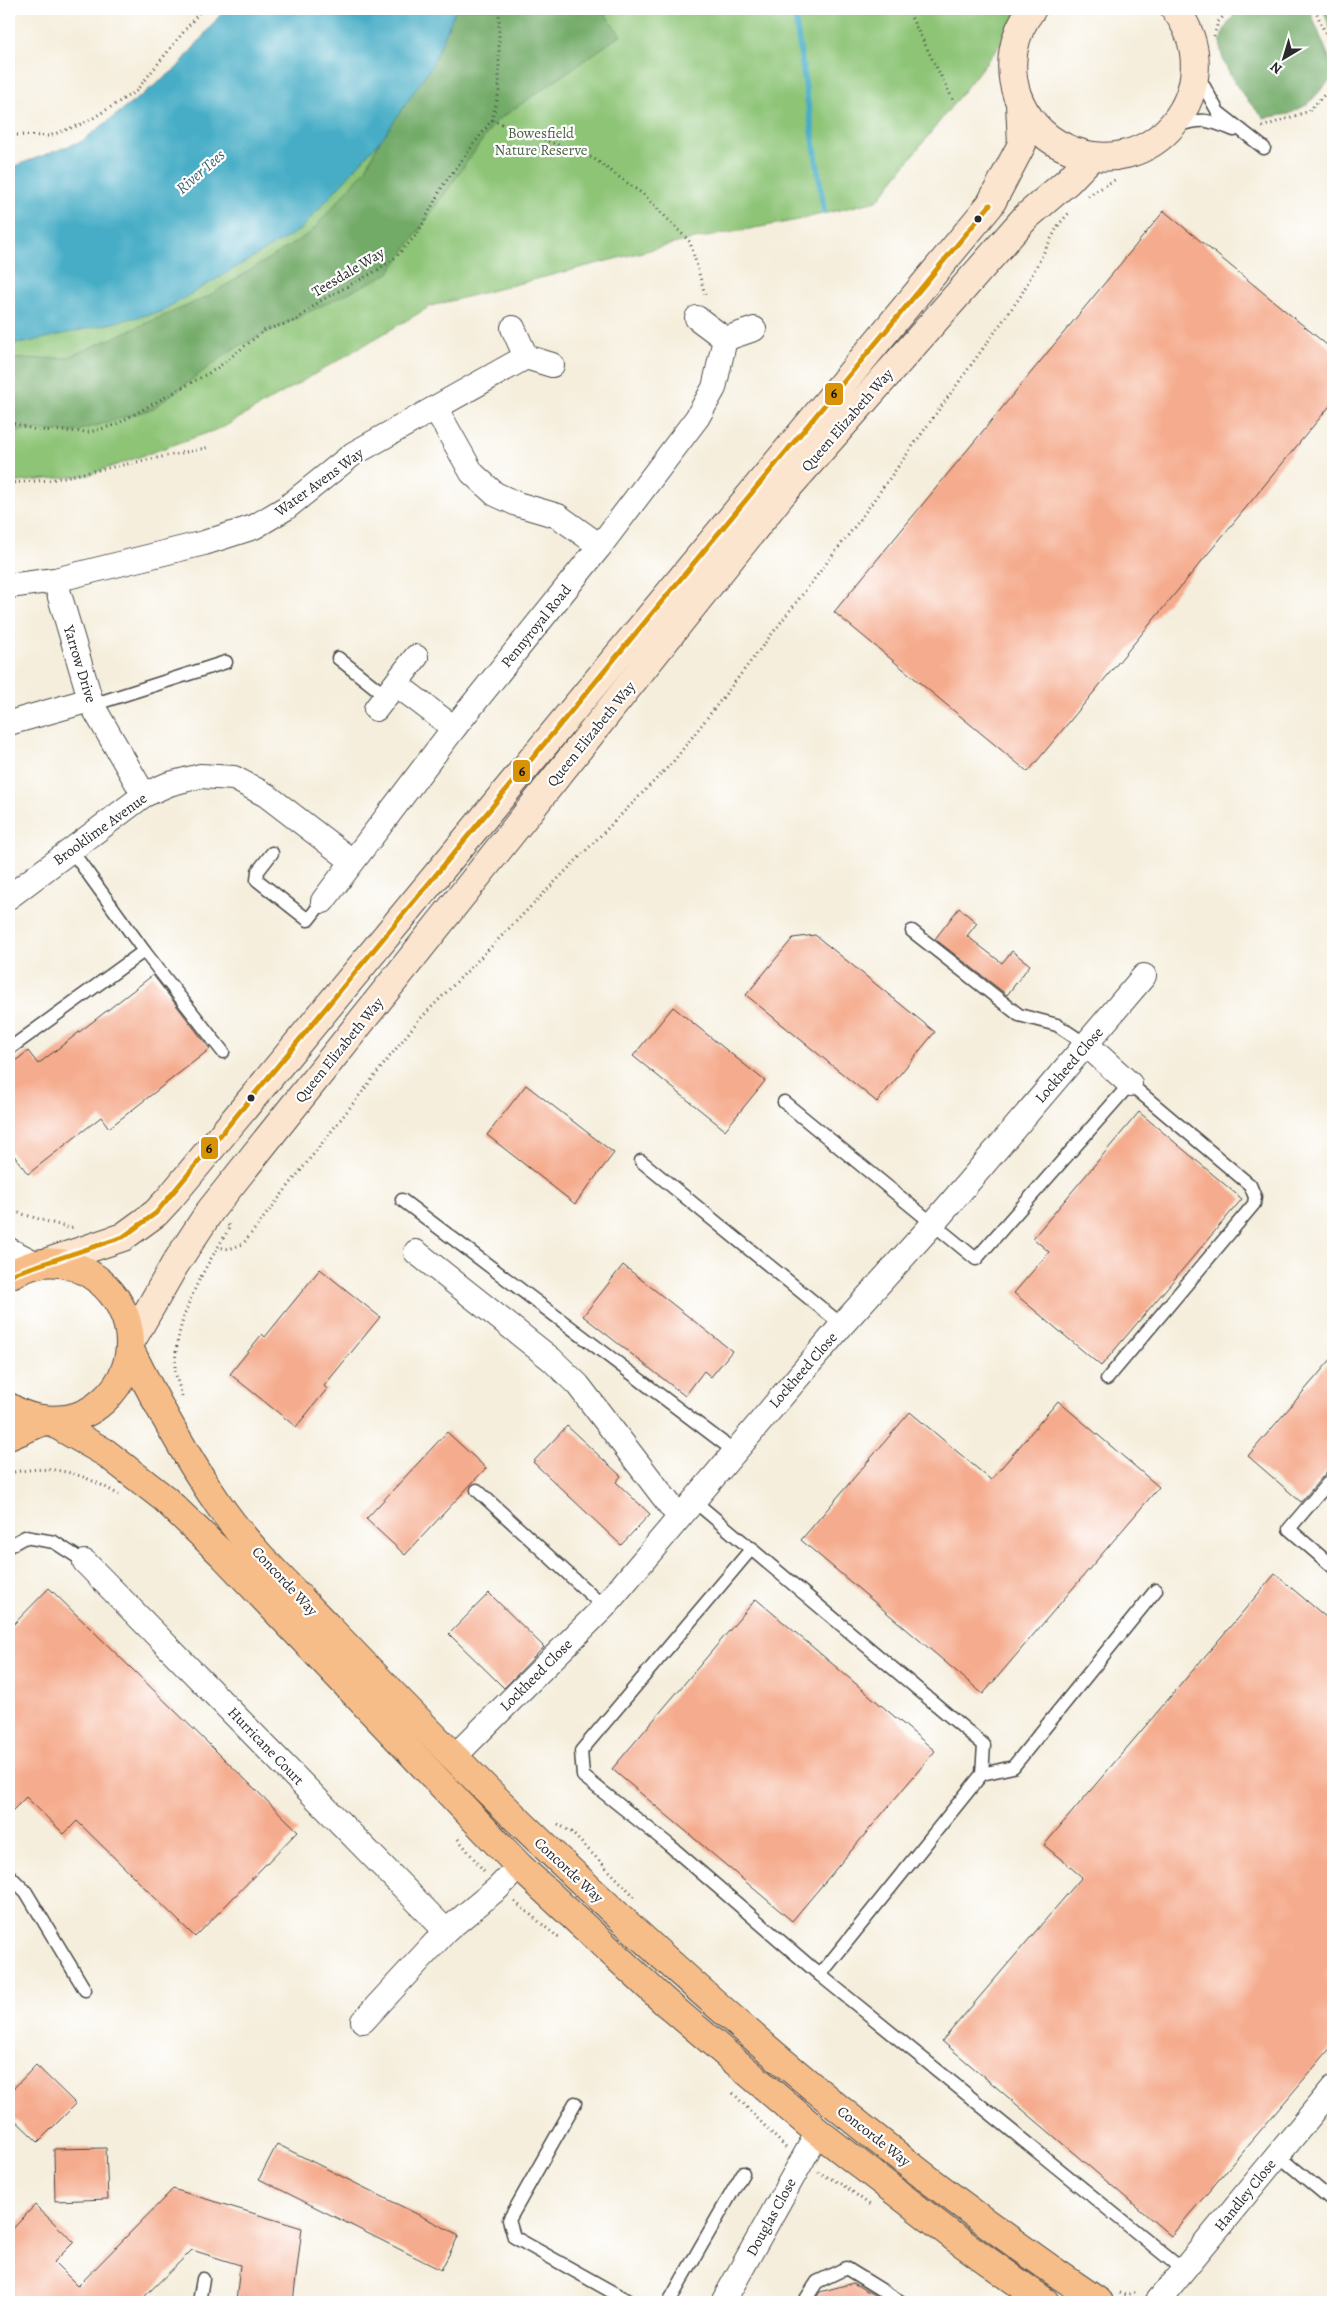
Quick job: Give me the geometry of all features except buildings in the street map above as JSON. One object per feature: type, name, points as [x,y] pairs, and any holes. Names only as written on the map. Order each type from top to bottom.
[{"type":"main road","points":[[9,1275],[43,1263],[79,1267],[103,1282],[116,1297],[125,1312],[130,1347],[122,1378],[111,1393],[96,1407],[70,1418],[47,1421],[9,1436]]},
{"type":"main road","name":"Concorde Way","points":[[130,1347],[177,1440],[221,1508],[268,1565],[454,1757],[540,1842],[684,1976],[834,2104],[974,2213],[1107,2297]]},
{"type":"main road","points":[[9,1407],[22,1416],[47,1421]]},
{"type":"main road","name":"Concorde Way","points":[[47,1421],[106,1453],[165,1499],[223,1555],[519,1866],[664,2001],[818,2132],[954,2237],[1045,2302]]},
{"type":"street","points":[[1032,9],[1018,32],[1013,50],[1014,86],[1020,104],[1042,133],[1065,148],[1092,156],[1110,157],[1128,154],[1146,147],[1172,127],[1184,110],[1191,94],[1195,69],[1192,42],[1181,12]]},
{"type":"street","name":"Queen Elizabeth Way","points":[[43,1263],[123,1237],[156,1213],[169,1199],[990,205],[1022,144],[1020,104]]},
{"type":"street","name":"Queen Elizabeth Way","points":[[130,1347],[174,1266],[210,1211],[782,494],[1026,217],[1068,181],[1092,156]]},
{"type":"street","points":[[697,318],[721,336],[754,329]]},
{"type":"street","points":[[513,328],[526,357],[552,365]]},
{"type":"street","name":"Pennyroyal Road","points":[[323,901],[454,728],[600,546],[697,418],[714,388],[721,336]]},
{"type":"street","name":"Water Avens Way","points":[[9,586],[55,580],[204,543],[254,527],[286,508],[353,454],[526,357]]},
{"type":"street","points":[[436,409],[472,473],[495,494],[517,504],[558,516],[600,546]]},
{"type":"street","name":"Yarrow Drive","points":[[55,580],[91,703],[144,795]]},
{"type":"street","points":[[416,657],[386,696],[454,728]]},
{"type":"street","points":[[9,723],[91,703]]},
{"type":"street","name":"Brooklime Avenue","points":[[9,897],[144,795],[169,784],[200,776],[234,778],[266,795],[352,861]]},
{"type":"street","name":"Lockheed Close","points":[[454,1757],[604,1606],[842,1325],[932,1225],[1144,976]]},
{"type":"street","points":[[1086,1045],[1130,1084]]},
{"type":"street","points":[[9,1250],[43,1263]]},
{"type":"street","points":[[416,1252],[551,1359],[578,1385],[686,1508]]},
{"type":"street","name":"Hurricane Court","points":[[85,1562],[446,1931]]},
{"type":"street","points":[[363,2021],[446,1931],[498,1888],[519,1866]]},
{"type":"street","name":"Handley Close","points":[[1159,2299],[1333,2088]]},
{"type":"street","name":"Douglas Close","points":[[723,2302],[818,2132]]},
{"type":"lane","points":[[1195,69],[1218,112],[1264,148]]},
{"type":"lane","points":[[1172,127],[1198,119],[1212,121],[1246,135]]},
{"type":"lane","points":[[338,658],[386,696]]},
{"type":"lane","points":[[91,703],[226,662]]},
{"type":"lane","points":[[71,850],[144,951],[223,1052]]},
{"type":"lane","points":[[272,853],[258,871],[257,880],[308,920],[323,901]]},
{"type":"lane","points":[[912,931],[1019,1016],[1057,1025],[1086,1045]]},
{"type":"lane","points":[[9,1049],[144,951]]},
{"type":"lane","points":[[784,1102],[932,1225],[976,1259],[1130,1084],[1250,1185],[1255,1197],[1254,1204],[1106,1380]]},
{"type":"lane","points":[[641,1160],[842,1325]]},
{"type":"lane","points":[[402,1200],[734,1451]]},
{"type":"lane","points":[[1333,1477],[1288,1529],[1333,1567]]},
{"type":"lane","points":[[477,1490],[604,1606]]},
{"type":"lane","points":[[686,1508],[752,1548],[984,1745],[982,1774],[820,1976]]},
{"type":"lane","points":[[9,1546],[25,1538],[54,1542],[85,1562]]},
{"type":"lane","points":[[752,1548],[581,1751],[584,1776],[668,1844],[820,1976],[1183,2270]]},
{"type":"lane","points":[[982,1774],[1013,1767],[1156,1590]]},
{"type":"lane","points":[[9,1875],[26,1892],[85,1990]]},
{"type":"lane","points":[[575,2103],[509,2220],[514,2237],[630,2302]]},
{"type":"lane","points":[[1278,2155],[1333,2201]]},
{"type":"lane","points":[[669,2302],[743,2173]]},
{"type":"lane","points":[[804,2302],[817,2282],[846,2268],[901,2302]]},
{"type":"lane","points":[[200,2302],[203,2279]]},
{"type":"path","points":[[9,129],[18,135],[49,136],[95,117],[136,92],[202,9]]},
{"type":"path","name":"Teesdale Way","points":[[9,422],[36,430],[90,432],[115,425],[216,369],[265,330],[295,321],[320,301],[376,271],[396,257],[418,233],[443,185],[492,120],[499,92],[500,9]]},
{"type":"path","points":[[907,9],[953,100]]},
{"type":"path","points":[[1213,40],[1218,22],[1230,9]]},
{"type":"path","points":[[1315,9],[1333,52]]},
{"type":"path","points":[[1246,135],[1252,131],[1309,111],[1325,94],[1333,92]]},
{"type":"path","points":[[492,120],[593,158],[644,195],[690,242],[721,336]]},
{"type":"path","points":[[1084,198],[1122,175]]},
{"type":"path","points":[[218,1247],[229,1249],[243,1244],[417,1022],[673,762],[884,485],[1020,297],[1059,224],[1071,211]]},
{"type":"path","points":[[9,483],[50,480],[210,447]]},
{"type":"path","points":[[9,1210],[68,1228],[76,1227]]},
{"type":"path","points":[[183,1402],[175,1371],[182,1320],[198,1280],[230,1227]]},
{"type":"path","points":[[9,1473],[33,1468],[62,1471],[93,1480],[124,1498]]},
{"type":"path","points":[[555,1822],[571,1832],[630,1890],[641,1905]]},
{"type":"path","points":[[1107,2297],[1136,2293],[1146,2284],[1159,2299]]},
{"type":"green space","points":[[442,9],[601,9],[621,35],[495,122],[389,273],[233,349],[152,409],[74,432],[27,430],[9,432],[9,359],[66,358],[207,297],[310,233],[366,169]]},
{"type":"green space","name":"Bowesfield Nature Reserve","points":[[456,9],[1028,9],[877,201],[793,221],[689,240],[431,306],[224,427],[88,475],[9,483],[9,343],[24,343]]},
{"type":"green space","points":[[1239,9],[1309,9],[1333,67],[1333,77],[1308,104],[1289,114],[1264,118],[1234,82],[1223,60],[1221,39],[1228,23]]},
{"type":"green space","points":[[1323,9],[1333,9],[1333,36]]},
{"type":"water","name":"River Tees","points":[[225,9],[456,9],[432,65],[384,136],[300,230],[160,312],[24,343],[9,343],[9,168],[82,141],[177,68]]},
{"type":"waterway","points":[[794,9],[824,211]]},
{"type":"transit line","name":"6","points":[[9,1275],[123,1237],[156,1213],[990,205]]}]
